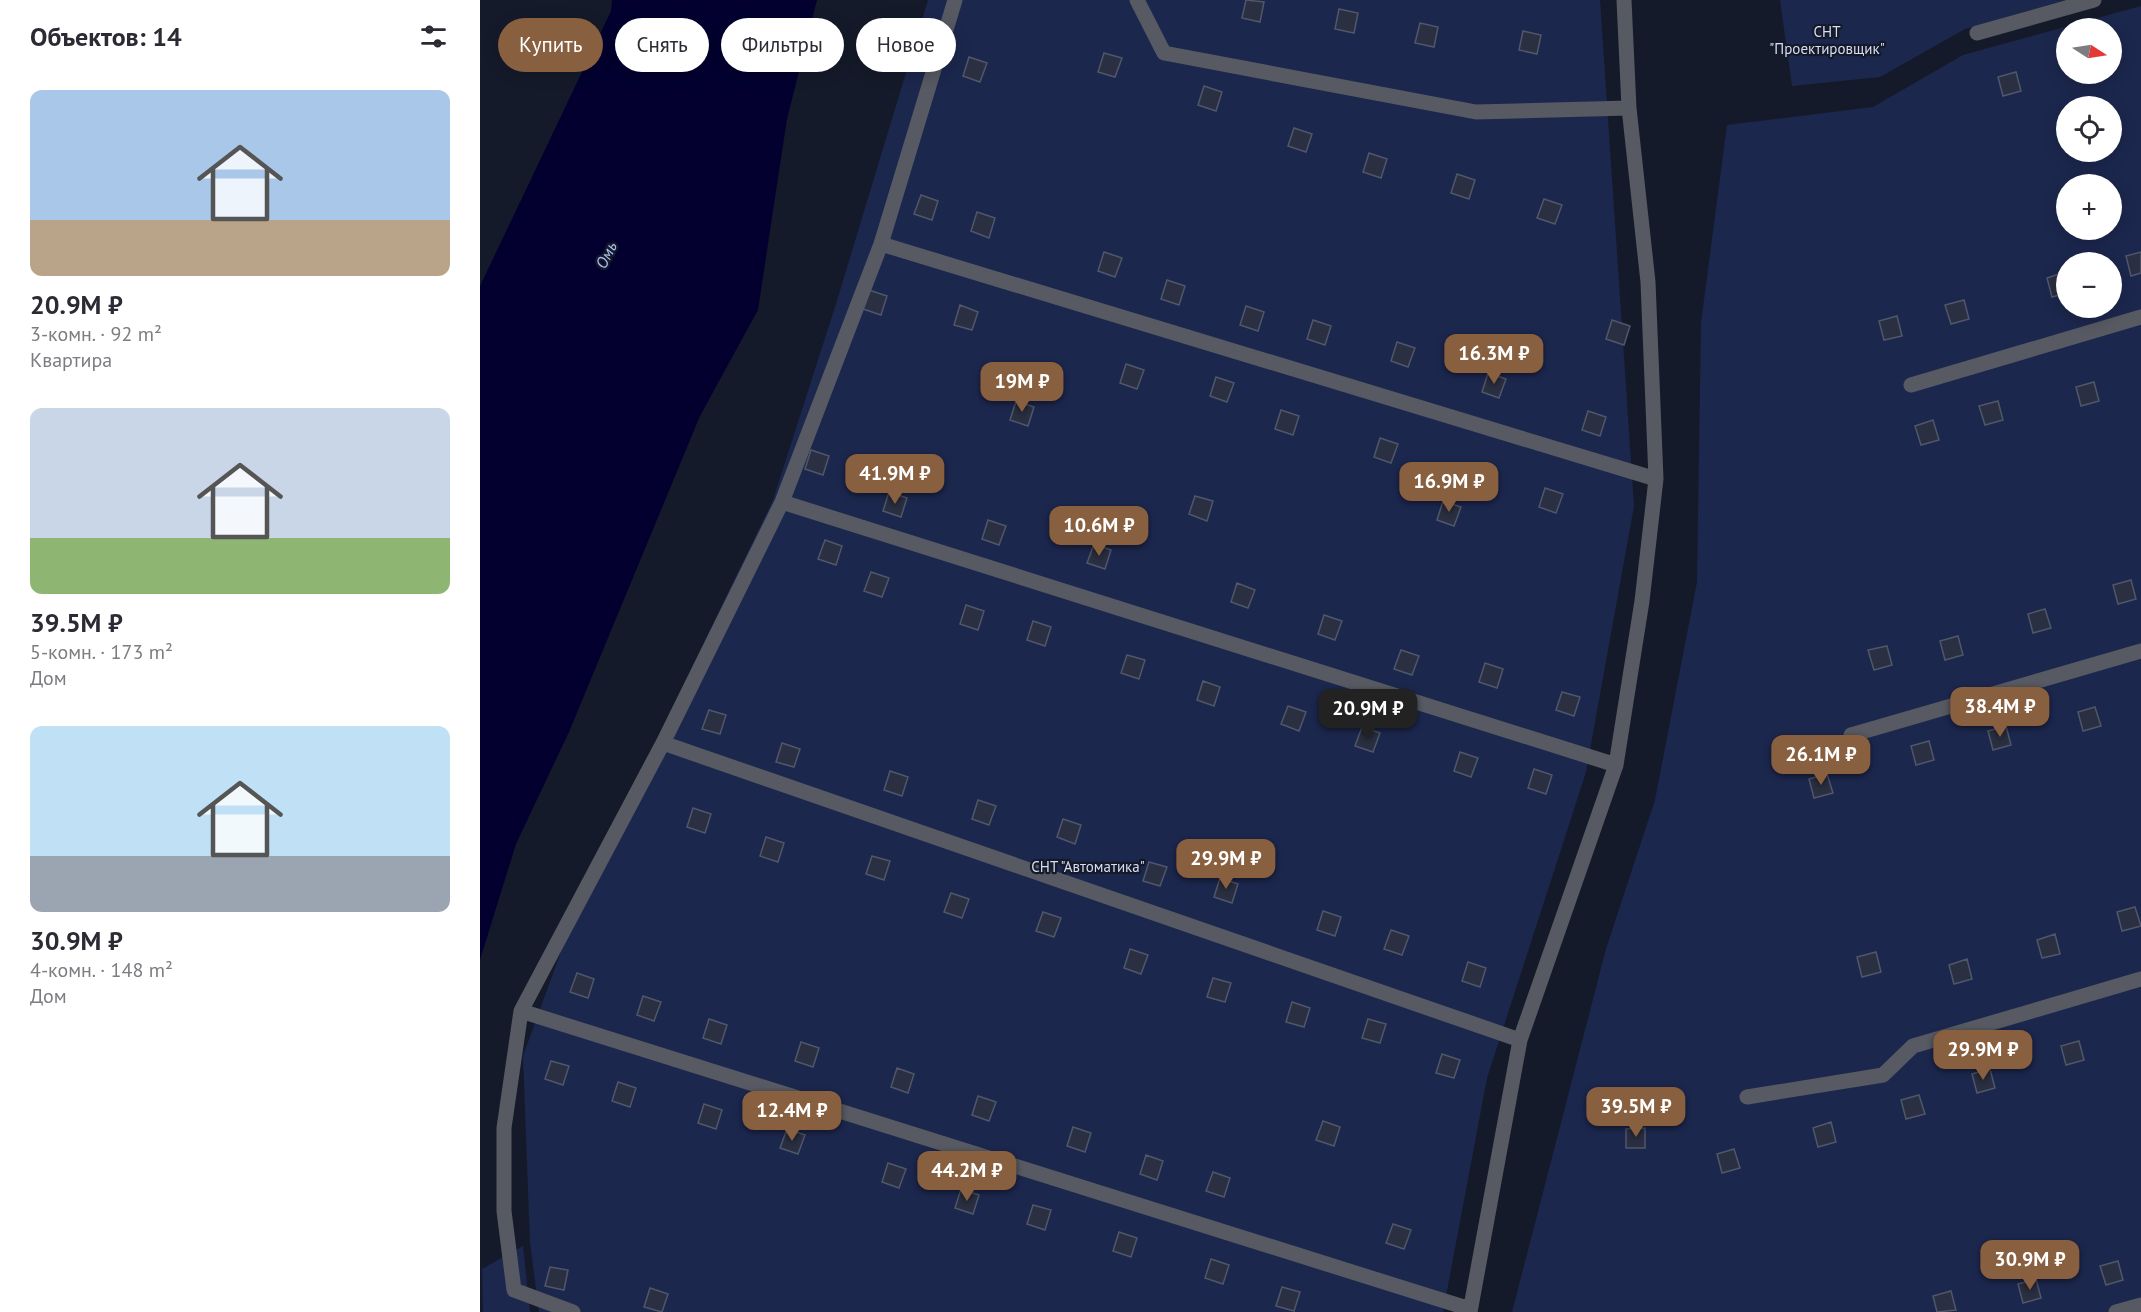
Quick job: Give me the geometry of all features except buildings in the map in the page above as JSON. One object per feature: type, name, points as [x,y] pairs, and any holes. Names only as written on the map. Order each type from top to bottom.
[{"type":"street","points":[[573,1312],[514,1290],[504,1211],[504,1128],[521,1011],[663,743],[782,502],[881,244],[956,0]]},
{"type":"street","points":[[1137,0],[1164,53],[1476,112],[1629,108]]},
{"type":"street","points":[[521,1011],[1470,1311],[1520,1040],[1616,765],[1642,601],[1656,479],[1648,282],[1629,108],[1624,0]]},
{"type":"street","points":[[1977,33],[2094,0]]},
{"type":"street","points":[[881,244],[1656,479]]},
{"type":"street","points":[[1911,385],[2141,317]]},
{"type":"street","points":[[782,502],[1616,765]]},
{"type":"street","points":[[1851,735],[2141,651]]},
{"type":"street","points":[[663,743],[1520,1040]]},
{"type":"street","points":[[1747,1097],[1883,1076],[1913,1046],[2141,979]]},
{"type":"street","points":[[2116,1312],[2141,1305]]},
{"type":"green space","name":"СНТ \"Автоматика\"","points":[[928,0],[1600,0],[1634,506],[1586,772],[1487,1078],[1443,1312],[539,1312],[530,1242],[523,1056],[582,894],[773,500],[836,304],[906,72],[956,72],[956,18],[923,18]]},
{"type":"green space","name":"СНТ \"Проектировщик\"","points":[[1780,0],[2066,0],[1965,29],[1880,77],[1792,86]]},
{"type":"green space","points":[[2141,6],[2141,1312],[1512,1312],[1606,949],[1655,800],[1697,582],[1701,323],[1727,125],[1873,107],[1963,55],[2056,29],[2056,84],[2122,84],[2122,18],[2097,18]]},
{"type":"green space","points":[[523,1246],[530,1312],[483,1312],[482,1269]]},
{"type":"water","name":"Омь","points":[[612,0],[817,0],[812,18],[721,18],[721,72],[799,72],[787,119],[758,310],[700,416],[569,732],[516,844],[480,960],[480,286],[582,72],[603,72],[603,28],[611,11]]}]
